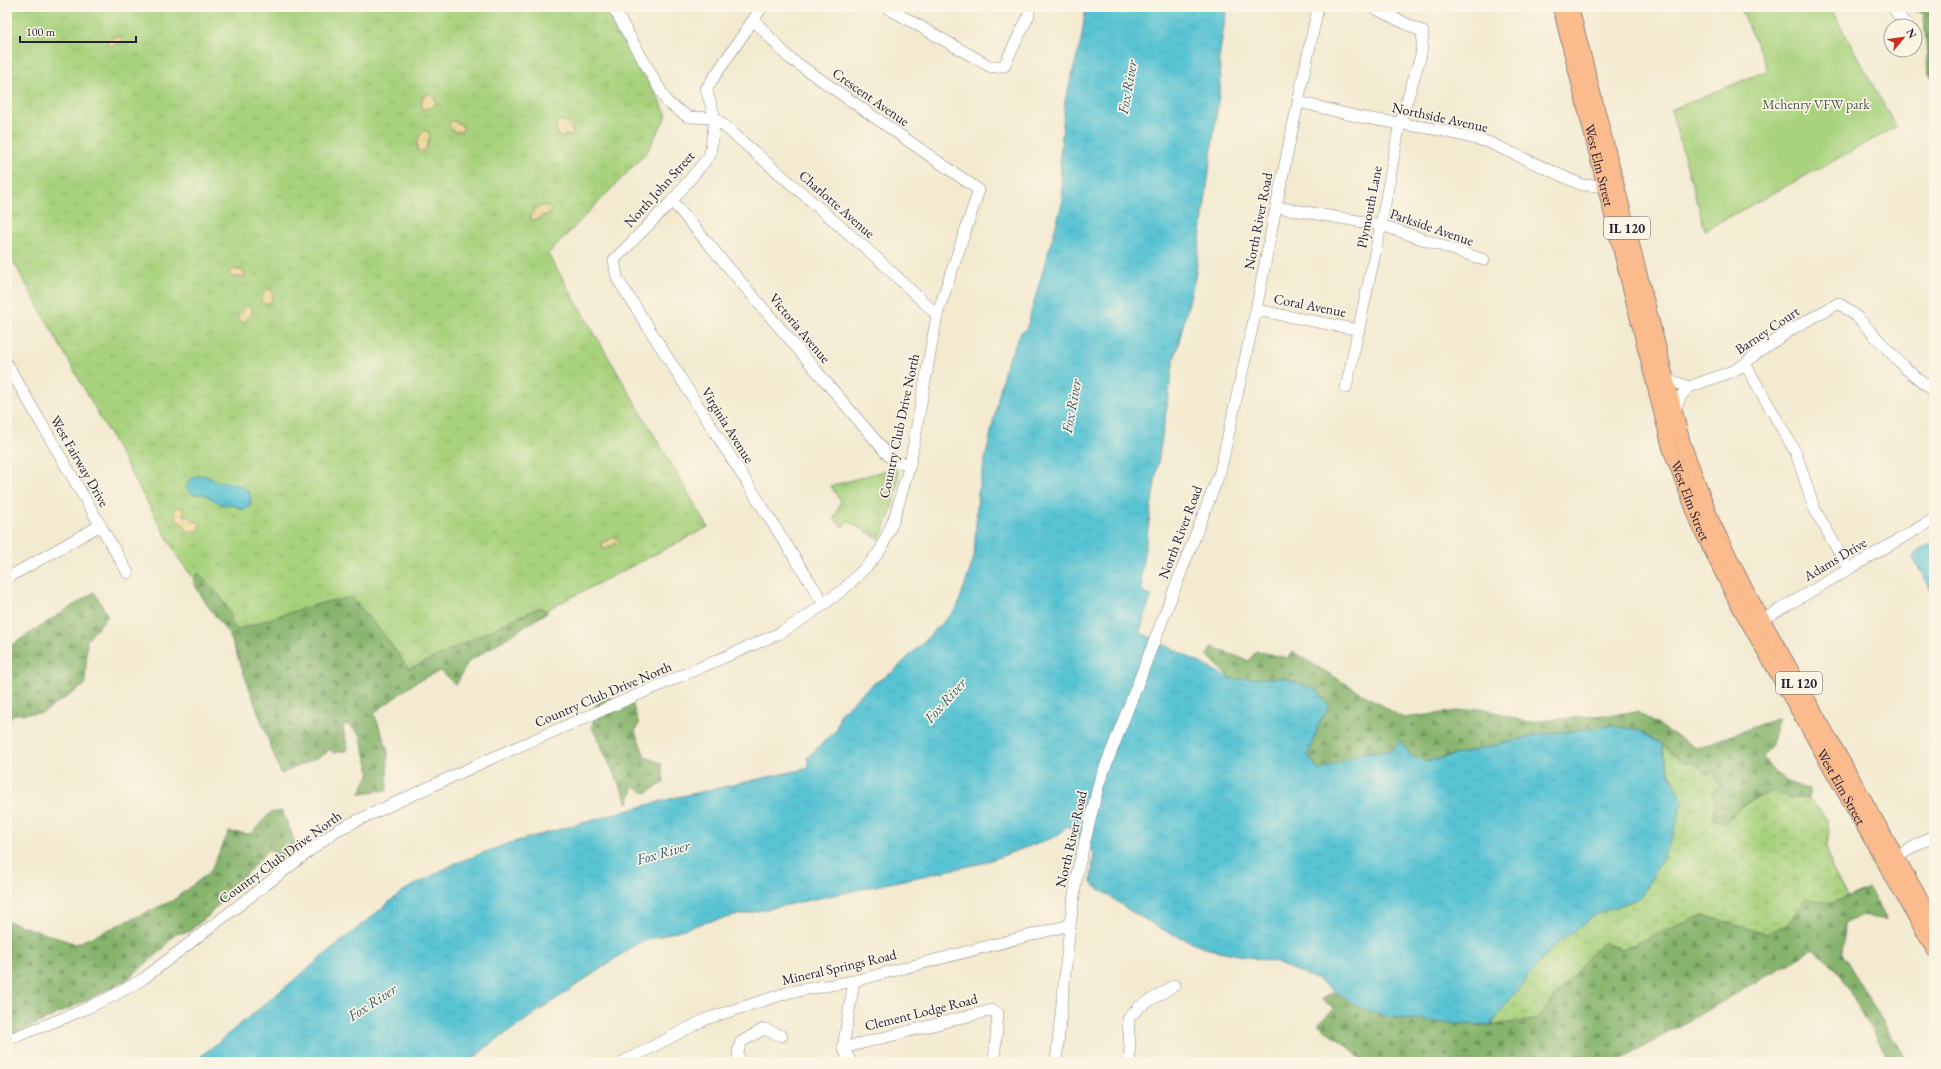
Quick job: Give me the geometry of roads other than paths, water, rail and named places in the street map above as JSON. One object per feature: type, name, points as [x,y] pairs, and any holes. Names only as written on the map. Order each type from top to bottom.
[{"type":"main road","name":"West Elm Street","points":[[1560,7],[1610,185],[1645,291],[1683,443],[1713,523],[1747,592],[1757,623],[1891,860],[1934,950]]},
{"type":"main road","name":"West Elm Street","points":[[1571,7],[1670,448],[1701,529],[1735,599],[1757,623]]},
{"type":"main road","name":"West Elm Street","points":[[1891,860],[1934,922]]},
{"type":"street","points":[[613,7],[667,102],[688,117],[715,118]]},
{"type":"street","points":[[886,7],[991,67],[1004,66],[1030,15],[1030,7]]},
{"type":"street","name":"North River Road","points":[[1056,1062],[1070,925],[1077,874],[1100,783],[1220,472],[1256,310],[1276,206],[1318,7]]},
{"type":"street","name":"Plymouth Lane","points":[[1346,388],[1381,225],[1400,123],[1421,55],[1422,32],[1372,7]]},
{"type":"street","points":[[1892,7],[1901,18]]},
{"type":"street","name":"North John Street","points":[[614,260],[672,201],[710,155],[715,118],[706,89],[761,8]]},
{"type":"street","name":"Crescent Avenue","points":[[754,20],[788,57],[979,190]]},
{"type":"street","name":"Northside Avenue","points":[[1299,102],[1359,117],[1440,130],[1488,142],[1582,185],[1610,185]]},
{"type":"street","name":"Charlotte Avenue","points":[[715,118],[878,259],[937,314]]},
{"type":"street","name":"Country Club Drive North","points":[[7,1040],[120,993],[144,979],[337,830],[499,755],[780,633],[824,604],[856,577],[881,549],[894,519],[910,464],[937,314],[979,190]]},
{"type":"street","name":"Victoria Avenue","points":[[672,201],[894,462],[910,464]]},
{"type":"street","name":"Parkside Avenue","points":[[1276,206],[1381,225],[1484,260]]},
{"type":"street","name":"Virginia Avenue","points":[[614,260],[617,278],[824,604]]},
{"type":"street","name":"Barney Court","points":[[1689,387],[1733,371],[1794,328],[1839,303],[1857,317],[1906,370],[1934,391]]},
{"type":"street","name":"Coral Avenue","points":[[1256,310],[1359,330]]},
{"type":"street","name":"West Fairway Drive","points":[[7,364],[99,526],[128,573]]},
{"type":"street","points":[[1745,364],[1796,453],[1814,508],[1848,568]]},
{"type":"street","points":[[1666,379],[1689,387],[1680,397],[1675,411]]},
{"type":"street","name":"Adams Drive","points":[[1757,623],[1848,568],[1934,519]]},
{"type":"street","points":[[7,578],[99,526]]},
{"type":"street","points":[[1891,860],[1934,835]]},
{"type":"street","name":"Mineral Springs Road","points":[[623,1062],[706,1019],[790,992],[854,981],[1070,925]]},
{"type":"street","points":[[851,1062],[843,1048],[854,981]]},
{"type":"street","points":[[1129,1062],[1130,1047],[1128,1019],[1139,1007],[1175,985]]},
{"type":"street","name":"Clement Lodge Road","points":[[843,1048],[992,1010],[998,1013],[994,1062]]},
{"type":"street","points":[[739,1062],[738,1052],[741,1042],[755,1033],[764,1029],[782,1036]]},
{"type":"water","name":"Fox River","points":[[1086,7],[1227,7],[1219,58],[1221,80],[1195,278],[1173,365],[1141,574],[1142,591],[1151,596],[1140,632],[1231,679],[1284,678],[1317,690],[1329,707],[1320,721],[1308,755],[1319,771],[1365,752],[1392,751],[1401,741],[1411,756],[1426,762],[1538,735],[1611,726],[1638,730],[1661,744],[1670,774],[1683,803],[1669,846],[1640,898],[1597,914],[1552,947],[1491,1025],[1445,1023],[1387,1017],[1359,1007],[1318,980],[1274,962],[1209,949],[1161,929],[1129,910],[1091,883],[1094,853],[1067,826],[1057,836],[983,863],[707,922],[638,943],[489,1045],[469,1062],[194,1062],[403,891],[456,863],[510,843],[673,798],[809,768],[807,758],[836,730],[840,714],[871,685],[893,672],[957,608],[974,558],[978,493],[1005,367],[1021,332],[1026,330],[1063,201],[1060,158],[1065,101],[1081,41]]},
{"type":"water","points":[[203,475],[212,480],[230,483],[247,490],[250,494],[251,500],[249,507],[243,510],[235,506],[221,504],[204,494],[194,494],[189,492],[186,487],[189,481],[194,477]]},
{"type":"water","points":[[1934,542],[1934,595],[1913,558],[1915,554]]},
{"type":"park label","name":"Mchenry VFW park","points":[[1816,104]]}]
